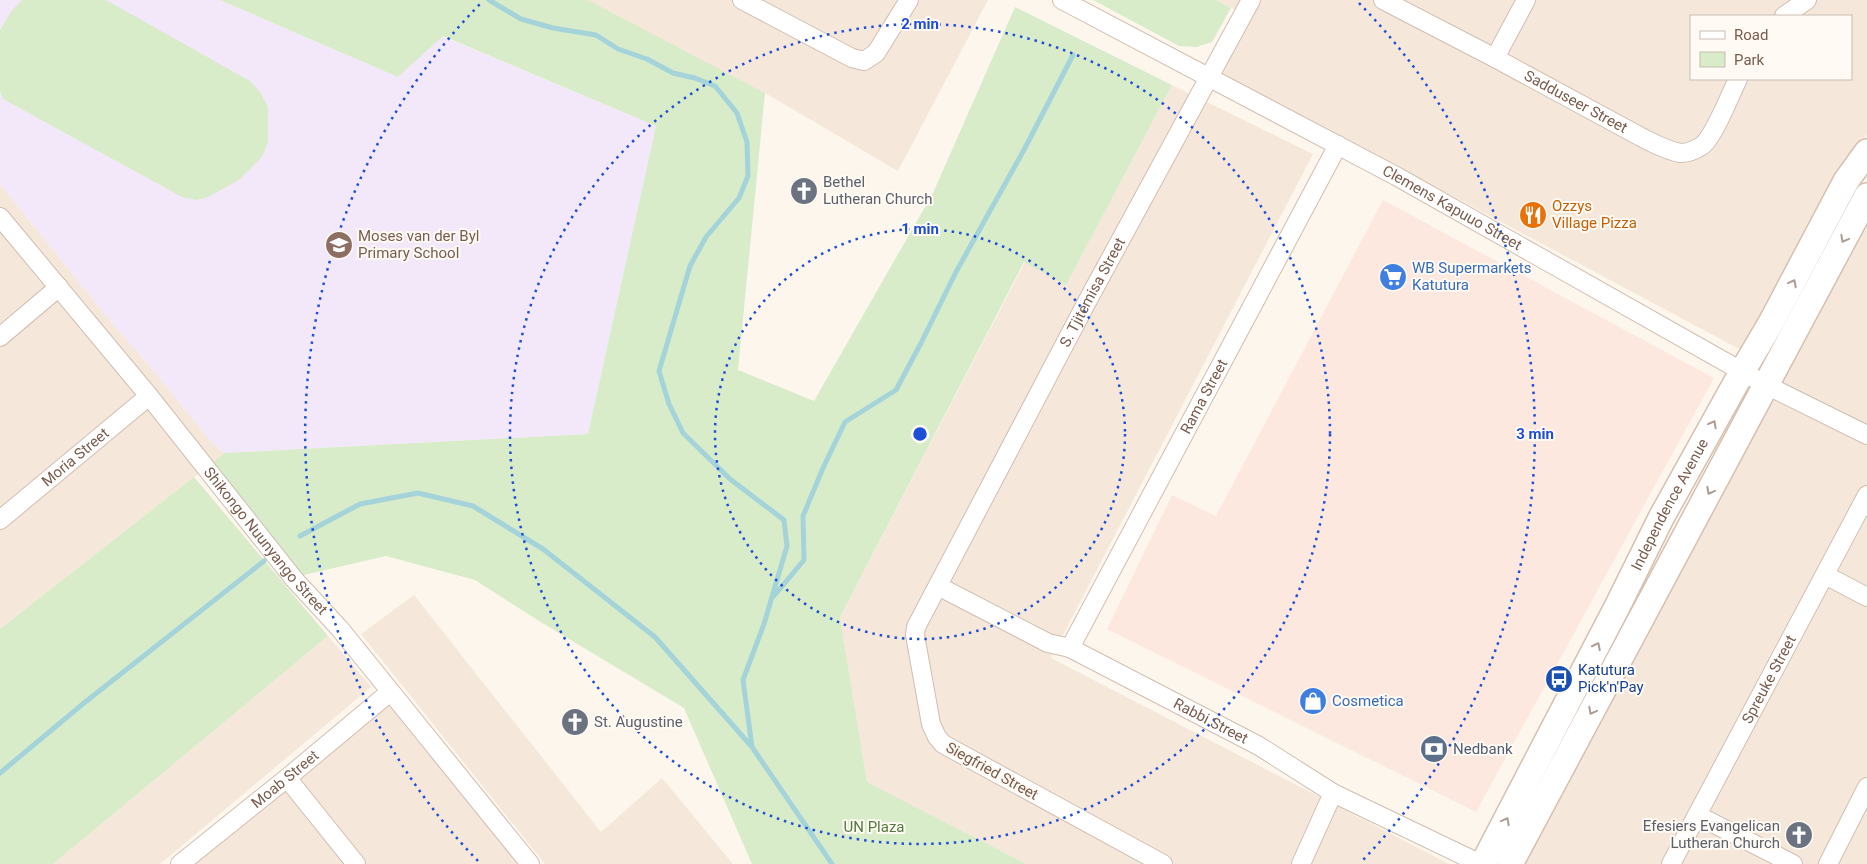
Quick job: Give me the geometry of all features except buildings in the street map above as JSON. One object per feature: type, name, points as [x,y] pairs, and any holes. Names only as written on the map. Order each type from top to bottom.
[{"type":"main road","name":"Independence Avenue","points":[[1482,864],[1618,607],[1660,518],[1772,321],[1846,181],[1867,152]]},
{"type":"main road","name":"Independence Avenue","points":[[1510,864],[1867,196]]},
{"type":"street","points":[[742,0],[852,58],[864,61],[876,53],[909,0]]},
{"type":"street","name":"Clemens Kapuuo Street","points":[[1062,0],[1396,176],[1766,386],[1867,434]]},
{"type":"street","name":"S. Tjitemisa Street","points":[[938,586],[1089,298],[1251,0]]},
{"type":"street","name":"Sadduseer Street","points":[[1383,0],[1641,137],[1663,148],[1680,152],[1687,152],[1704,144],[1737,80]]},
{"type":"street","points":[[1495,58],[1526,0]]},
{"type":"street","points":[[1785,15],[1807,0]]},
{"type":"street","name":"Rama Street","points":[[1070,648],[1338,145]]},
{"type":"street","name":"Shikongo Nuunyango Street","points":[[0,217],[149,396],[294,578],[340,629],[530,864]]},
{"type":"street","points":[[0,337],[59,287]]},
{"type":"street","name":"Moria Street","points":[[0,520],[149,396]]},
{"type":"street","name":"Spreuke Street","points":[[1671,864],[1867,495]]},
{"type":"street","points":[[1825,575],[1867,597]]},
{"type":"street","name":"Rabbi Street","points":[[938,586],[1048,643],[1070,648],[1259,746],[1333,793],[1482,864]]},
{"type":"street","name":"Siegfried Street","points":[[938,586],[916,627],[915,635],[931,724],[942,744],[1163,864]]},
{"type":"street","name":"Moab Street","points":[[180,864],[390,692]]},
{"type":"street","points":[[287,778],[356,864]]},
{"type":"street","points":[[1828,864],[1867,788]]},
{"type":"street","points":[[1302,864],[1333,793]]},
{"type":"street","points":[[1697,815],[1793,864]]},
{"type":"shaded area","name":"Moses van der Byl Primary School","points":[[0,0],[220,0],[398,77],[442,36],[656,126],[588,434],[225,453],[213,444],[106,316],[0,184]]},
{"type":"shaded area","points":[[585,0],[988,0],[898,171],[765,93]]},
{"type":"shaded area","points":[[1216,0],[1867,0],[1867,135],[1849,158],[1743,351],[1222,73],[1251,18]]},
{"type":"shaded area","points":[[1172,85],[1313,154],[1051,658],[1449,864],[1027,864],[867,782],[840,617],[1025,262],[1066,285]]},
{"type":"shaded area","points":[[0,184],[106,316],[213,444],[225,453],[0,629]]},
{"type":"shaded area","points":[[1867,197],[1867,864],[1511,864]]},
{"type":"shaded area","points":[[1383,200],[1714,378],[1476,812],[1107,629],[1172,495],[1216,516]]},
{"type":"shaded area","points":[[414,595],[601,832],[662,778],[733,864],[545,864],[361,634]]},
{"type":"shaded area","points":[[328,636],[371,687],[160,864],[53,864]]},
{"type":"shaded area","points":[[384,697],[518,864],[180,864]]},
{"type":"green space","points":[[22,0],[106,0],[250,81],[260,92],[268,107],[268,142],[262,157],[239,180],[206,198],[196,200],[182,197],[3,99],[0,91],[0,30],[13,9]]},
{"type":"green space","name":"UN Plaza","points":[[220,0],[588,0],[765,93],[738,370],[814,401],[933,193],[1015,7],[1172,85],[1066,285],[1024,262],[840,617],[867,782],[1027,864],[752,864],[684,708],[539,621],[475,580],[386,556],[295,577],[204,469],[225,453],[588,434],[656,126],[443,36],[398,77]]},
{"type":"green space","points":[[1093,0],[1216,0],[1231,8],[1212,42],[1197,47],[1179,46]]},
{"type":"green space","points":[[194,477],[328,636],[53,864],[0,864],[0,629]]},
{"type":"waterway","points":[[489,0],[521,19],[553,28],[596,35],[618,49],[647,59],[673,73],[695,78],[715,86],[737,113],[747,142],[748,176],[739,198],[706,237],[690,266],[659,371],[669,404],[683,433],[730,479],[784,520],[787,546],[764,624],[743,680],[752,747]]},
{"type":"waterway","points":[[773,597],[804,560],[803,516],[845,422],[896,390],[956,272],[1025,148],[1073,55]]},
{"type":"waterway","points":[[300,536],[360,504],[418,493],[473,506],[543,549],[655,637],[752,747],[832,864]]},
{"type":"waterway","points":[[0,773],[84,703],[264,561]]},
{"type":"place","name":"Bethel Lutheran Church","points":[[804,191]]},
{"type":"place","name":"Ozzys Village Pizza","points":[[1533,215]]},
{"type":"place","name":"Moses van der Byl Primary School","points":[[339,245]]},
{"type":"place","name":"WB Supermarkets Katutura","points":[[1393,277]]},
{"type":"place","name":"Katutura Pick'n'Pay","points":[[1559,679]]},
{"type":"place","name":"Cosmetica","points":[[1313,701]]},
{"type":"place","name":"St. Augustine","points":[[575,722]]},
{"type":"place","name":"Nedbank","points":[[1434,749]]},
{"type":"place","name":"Efesiers Evangelican Lutheran Church","points":[[1799,835]]}]
